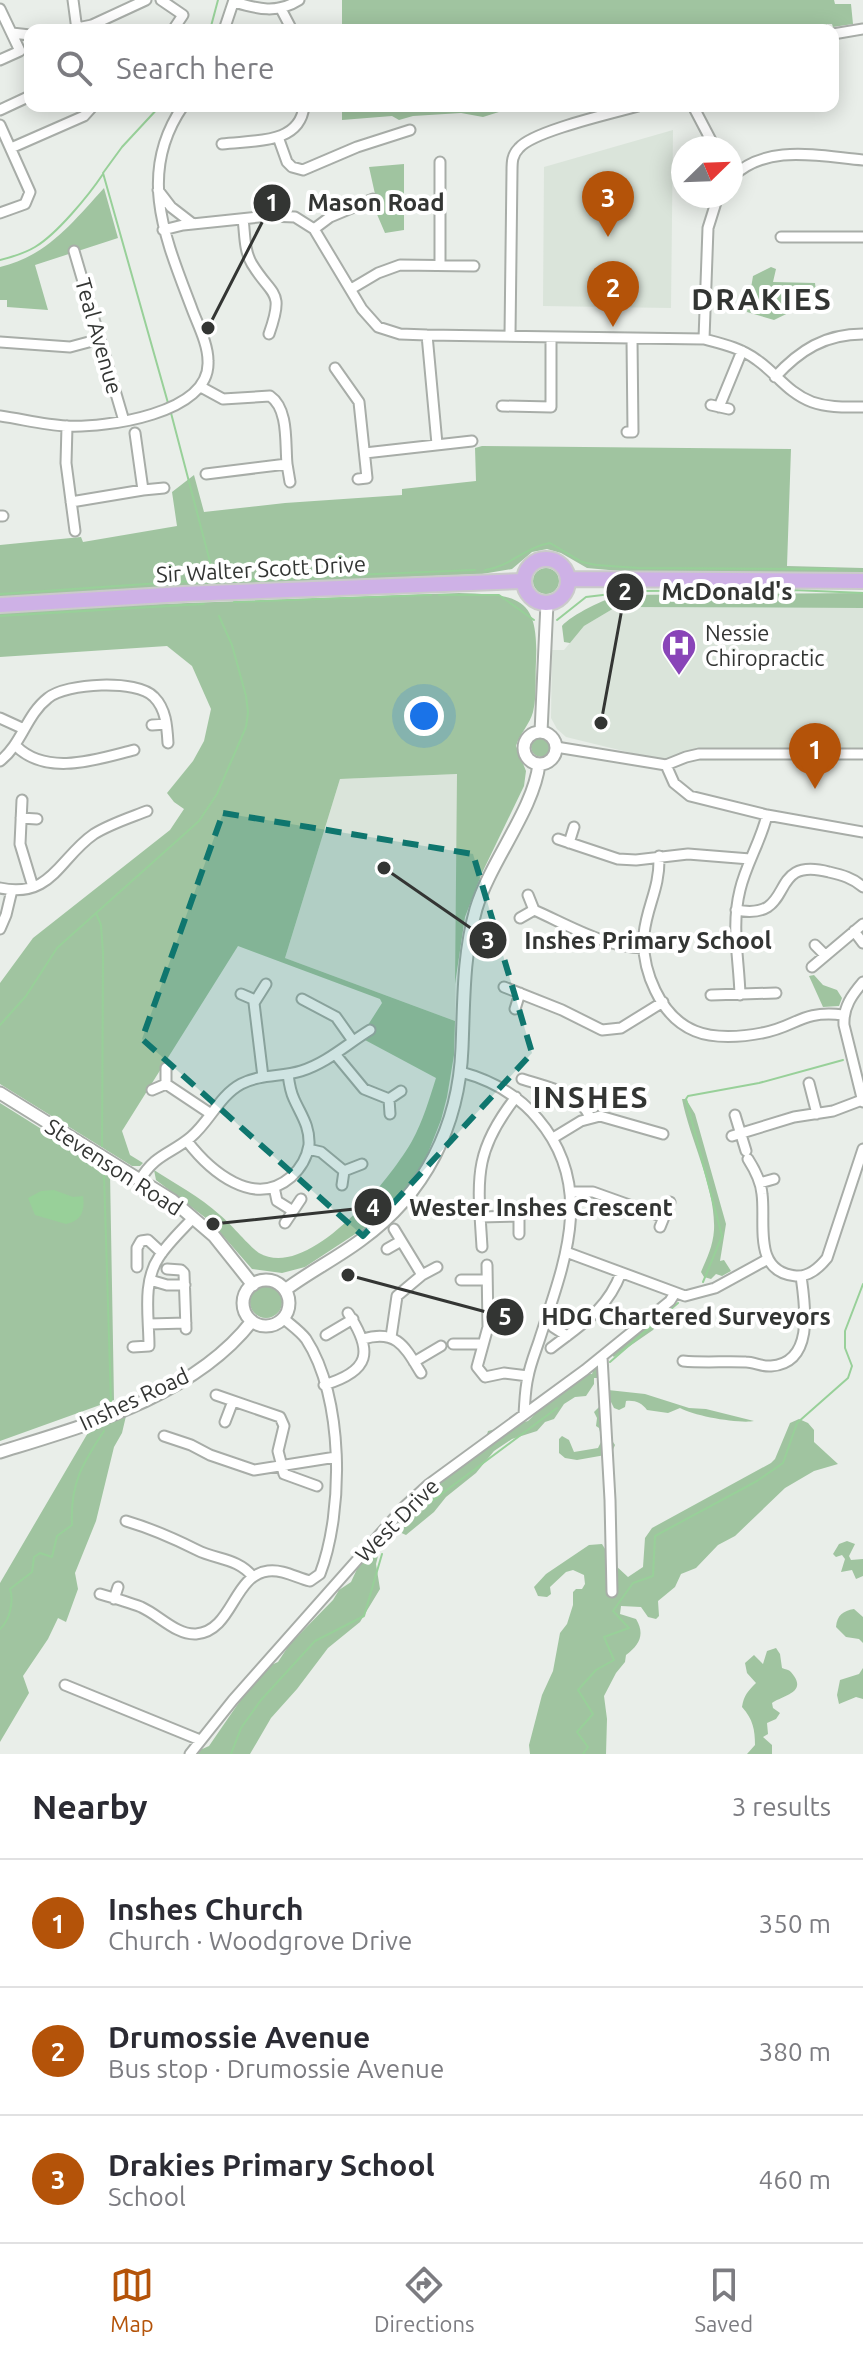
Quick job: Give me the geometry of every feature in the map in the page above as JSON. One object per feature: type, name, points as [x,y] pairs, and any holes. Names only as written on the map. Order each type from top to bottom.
[{"type":"main road","points":[[545,559],[552,559],[563,567],[568,579],[565,593],[554,602],[547,603],[528,595],[524,581],[532,563],[545,559]]},
{"type":"main road","points":[[568,579],[863,581]]},
{"type":"main road","name":"Sir Walter Scott Drive","points":[[0,605],[247,591],[524,581]]},
{"type":"street","points":[[73,0],[76,24]]},
{"type":"street","points":[[94,24],[146,0]]},
{"type":"street","points":[[161,0],[183,15],[177,24]]},
{"type":"street","points":[[226,24],[234,1],[268,10],[281,9],[299,0]]},
{"type":"street","points":[[0,9],[20,51]]},
{"type":"street","points":[[281,9],[289,24]]},
{"type":"street","points":[[839,33],[863,29]]},
{"type":"street","points":[[12,33],[24,34]]},
{"type":"street","points":[[0,60],[24,49]]},
{"type":"street","points":[[0,110],[24,99]]},
{"type":"street","points":[[11,148],[88,112]]},
{"type":"street","points":[[0,416],[93,427],[181,403],[201,387],[208,372],[206,349],[163,230],[157,189],[164,146],[179,112]]},
{"type":"street","points":[[222,144],[278,137],[299,125],[302,112]]},
{"type":"street","points":[[510,335],[512,159],[518,148],[536,136],[618,112]]},
{"type":"street","points":[[696,112],[709,136]]},
{"type":"street","points":[[0,125],[29,186],[30,197],[22,206],[0,213]]},
{"type":"street","points":[[237,128],[239,142]]},
{"type":"street","points":[[278,137],[287,162],[303,170],[388,131],[410,130]]},
{"type":"street","points":[[743,168],[775,155],[863,160]]},
{"type":"street","points":[[440,265],[444,168]]},
{"type":"street","points":[[157,189],[171,207],[193,224]]},
{"type":"street","points":[[314,229],[330,217],[361,208],[373,199]]},
{"type":"street","points":[[704,339],[708,228],[714,208]]},
{"type":"street","points":[[163,230],[283,215],[295,217],[314,229],[369,319],[378,327],[400,334],[427,335],[704,339],[755,358],[797,395],[813,402],[828,406],[863,407]]},
{"type":"street","points":[[243,219],[247,253],[276,297],[274,328]]},
{"type":"street","points":[[788,234],[863,237]]},
{"type":"street","name":"Teal Avenue","points":[[74,251],[124,421]]},
{"type":"street","points":[[351,289],[378,273],[400,265],[468,269]]},
{"type":"street","points":[[68,274],[80,270]]},
{"type":"street","points":[[775,377],[796,355],[812,345],[847,334],[863,334]]},
{"type":"street","points":[[427,335],[437,444]]},
{"type":"street","points":[[509,403],[556,407],[551,338]]},
{"type":"street","points":[[0,342],[70,347],[100,339]]},
{"type":"street","points":[[627,432],[633,432],[632,339]]},
{"type":"street","points":[[720,407],[742,351]]},
{"type":"street","points":[[342,372],[359,402],[367,478],[358,479]]},
{"type":"street","points":[[201,387],[223,399],[274,398],[282,409],[290,482]]},
{"type":"street","points":[[67,426],[66,463],[75,531]]},
{"type":"street","points":[[135,433],[143,490]]},
{"type":"street","points":[[365,453],[437,444],[466,445]]},
{"type":"street","points":[[214,476],[287,464]]},
{"type":"street","points":[[71,502],[164,488]]},
{"type":"street","points":[[541,732],[547,603]]},
{"type":"street","points":[[0,761],[16,746],[33,714],[52,695],[78,687],[138,687],[155,698],[165,715],[168,743]]},
{"type":"street","points":[[0,718],[24,729]]},
{"type":"street","points":[[152,725],[166,724]]},
{"type":"street","points":[[541,732],[553,738],[556,747],[552,760],[539,764],[529,760],[524,750],[527,739],[541,732]]},
{"type":"street","points":[[16,746],[24,753],[45,761],[69,763],[134,750]]},
{"type":"street","points":[[556,747],[666,765],[699,754],[863,754]]},
{"type":"street","points":[[285,1290],[387,1220],[414,1190],[435,1157],[451,1120],[461,1072],[468,940],[485,883],[532,789],[539,764]]},
{"type":"street","points":[[666,765],[674,783],[690,796],[767,815],[863,832]]},
{"type":"street","points":[[22,800],[21,850],[33,887]]},
{"type":"street","points":[[126,804],[131,817]]},
{"type":"street","points":[[0,888],[33,887],[51,878],[95,834],[147,811]]},
{"type":"street","points":[[740,995],[734,934],[736,910],[750,859],[767,815]]},
{"type":"street","points":[[21,818],[37,819]]},
{"type":"street","points":[[569,843],[574,827]]},
{"type":"street","points":[[558,839],[618,859],[688,854],[750,859]]},
{"type":"street","points":[[659,856],[658,883],[647,920],[644,948],[649,975],[663,1002],[684,1025],[694,1031],[719,1036],[764,1033],[810,1014],[843,1015]]},
{"type":"street","points":[[736,910],[758,912],[768,909],[779,897],[785,881],[801,868],[843,876],[863,887]]},
{"type":"street","points":[[0,929],[12,890]]},
{"type":"street","points":[[528,895],[534,910],[605,942],[644,948]]},
{"type":"street","points":[[520,918],[534,910]]},
{"type":"street","points":[[812,967],[863,924]]},
{"type":"street","points":[[854,931],[863,943]]},
{"type":"street","points":[[815,945],[825,955]]},
{"type":"street","points":[[736,1134],[863,1101],[843,1015],[851,997],[863,982]]},
{"type":"street","points":[[263,1077],[254,1016],[255,1000],[266,984]]},
{"type":"street","points":[[504,987],[602,1030],[621,1028],[663,1002]]},
{"type":"street","points":[[515,1009],[520,993]]},
{"type":"street","points":[[711,995],[776,993]]},
{"type":"street","points":[[241,994],[255,1000]]},
{"type":"street","points":[[317,1008],[324,996]]},
{"type":"street","points":[[302,999],[341,1021],[353,1041]]},
{"type":"street","points":[[140,1180],[152,1161],[201,1129],[223,1098],[239,1084],[311,1067],[370,1030]]},
{"type":"street","points":[[335,1054],[364,1089],[389,1099]]},
{"type":"street","points":[[166,1068],[166,1084]]},
{"type":"street","points":[[461,1072],[492,1082],[530,1110],[553,1138],[565,1166],[571,1192],[572,1214],[566,1252],[528,1376],[524,1414]]},
{"type":"street","points":[[187,1141],[201,1158],[239,1186],[274,1187],[295,1173],[308,1149],[307,1124],[292,1093],[288,1074]]},
{"type":"street","points":[[522,1079],[576,1098],[585,1105],[590,1117]]},
{"type":"street","points":[[809,1083],[817,1114]]},
{"type":"street","points":[[166,1084],[211,1114]]},
{"type":"street","points":[[152,1090],[166,1084]]},
{"type":"street","points":[[534,1095],[538,1084]]},
{"type":"street","points":[[389,1099],[401,1091]]},
{"type":"street","name":"Stevenson Road","points":[[0,1093],[172,1200],[214,1236],[253,1285]]},
{"type":"street","points":[[482,1247],[478,1175],[481,1156],[495,1125],[516,1097]]},
{"type":"street","points":[[389,1099],[390,1114]]},
{"type":"street","points":[[735,1115],[736,1134],[760,1183],[762,1245],[774,1268],[783,1273],[801,1276],[820,1267],[827,1258],[863,1149]]},
{"type":"street","points":[[553,1138],[590,1117],[600,1116],[663,1134]]},
{"type":"street","points":[[308,1149],[321,1152],[344,1171]]},
{"type":"street","points":[[344,1171],[362,1164]]},
{"type":"street","points":[[342,1185],[344,1171]]},
{"type":"street","points":[[760,1183],[774,1179]]},
{"type":"street","points":[[274,1187],[277,1201],[293,1211]]},
{"type":"street","points":[[571,1192],[593,1192],[662,1222],[670,1202]]},
{"type":"street","points":[[285,1223],[301,1199]]},
{"type":"street","points":[[480,1217],[519,1216],[519,1234]]},
{"type":"street","points":[[133,1347],[149,1346],[147,1300],[157,1259],[193,1218]]},
{"type":"street","points":[[394,1229],[422,1275]]},
{"type":"street","points":[[137,1267],[137,1248],[141,1241],[148,1240],[162,1253]]},
{"type":"street","points":[[387,1249],[401,1241]]},
{"type":"street","points":[[566,1252],[677,1294],[692,1295],[715,1288],[768,1259]]},
{"type":"street","points":[[487,1265],[488,1327],[477,1367],[485,1377],[504,1373],[528,1376]]},
{"type":"street","points":[[391,1337],[397,1296],[437,1267]]},
{"type":"street","points":[[149,1324],[186,1326],[184,1273],[167,1269]]},
{"type":"street","points":[[551,1348],[601,1309],[614,1291],[621,1273]]},
{"type":"street","points":[[683,1361],[742,1362],[768,1367],[793,1355],[806,1326],[801,1276]]},
{"type":"street","points":[[150,1280],[167,1285],[185,1285]]},
{"type":"street","points":[[266,1280],[285,1290],[289,1304],[283,1318],[265,1326],[247,1316],[245,1296],[253,1285],[266,1280]]},
{"type":"street","points":[[461,1280],[487,1280]]},
{"type":"street","name":"West Drive","points":[[190,1754],[405,1506],[428,1485],[602,1357],[677,1294]]},
{"type":"street","points":[[324,1385],[349,1376],[363,1358],[363,1339],[351,1316],[326,1335]]},
{"type":"street","points":[[100,1594],[139,1606],[176,1628],[195,1634],[216,1625],[253,1577],[268,1571],[279,1571],[310,1581],[320,1574],[333,1530],[337,1494],[329,1403],[306,1339],[283,1318]]},
{"type":"street","name":"Inshes Road","points":[[0,1452],[121,1410],[167,1388],[233,1344],[252,1321]]},
{"type":"street","points":[[553,1327],[567,1336]]},
{"type":"street","points":[[363,1339],[391,1337],[406,1349],[421,1373]]},
{"type":"street","points":[[453,1344],[483,1344]]},
{"type":"street","points":[[414,1362],[441,1346]]},
{"type":"street","points":[[710,1363],[711,1349]]},
{"type":"street","points":[[602,1357],[612,1592]]},
{"type":"street","points":[[216,1395],[280,1417],[284,1426],[278,1451],[281,1465],[287,1476],[317,1486]]},
{"type":"street","points":[[225,1422],[233,1401]]},
{"type":"street","points":[[164,1436],[254,1470],[336,1457]]},
{"type":"street","points":[[175,1452],[179,1441]]},
{"type":"street","points":[[140,1525],[144,1514]]},
{"type":"street","points":[[126,1521],[167,1534],[204,1553],[240,1564],[253,1577]]},
{"type":"street","points":[[114,1599],[118,1587]]},
{"type":"street","points":[[65,1685],[200,1740]]},
{"type":"highlighted area","points":[[223,813],[473,854],[532,1053],[363,1236],[142,1039]]},
{"type":"shaded area","points":[[342,0],[834,0],[835,4],[851,4],[853,24],[839,26],[342,24]]},
{"type":"shaded area","points":[[342,112],[499,112],[483,117],[461,113],[413,116],[399,120],[392,116],[342,120]]},
{"type":"shaded area","points":[[673,130],[671,308],[543,306],[544,167]]},
{"type":"shaded area","points":[[404,164],[404,230],[385,233],[373,205],[377,203],[369,167]]},
{"type":"shaded area","points":[[104,188],[118,238],[35,265],[48,310],[7,307],[7,300],[0,300],[0,267],[32,255],[45,246],[70,225]]},
{"type":"shaded area","points":[[771,267],[776,269],[773,282],[815,283],[817,299],[774,320],[747,312],[753,276]]},
{"type":"shaded area","points":[[475,448],[791,449],[787,566],[863,568],[863,575],[620,571],[587,568],[547,549],[532,552],[512,569],[482,574],[164,587],[0,598],[0,545],[81,537],[83,542],[177,526],[172,492],[194,475],[204,512],[402,495],[402,489],[476,481]]},
{"type":"shaded area","points":[[546,568],[555,572],[559,581],[555,590],[546,594],[537,590],[533,581],[537,572]]},
{"type":"shaded area","points":[[459,593],[496,595],[520,603],[533,623],[536,661],[533,712],[516,746],[526,771],[524,786],[482,873],[465,917],[455,984],[457,774],[340,779],[285,958],[455,1021],[454,1055],[441,1120],[426,1158],[404,1191],[372,1223],[305,1267],[282,1273],[252,1269],[211,1222],[156,1180],[154,1170],[212,1208],[259,1253],[279,1258],[301,1253],[346,1222],[386,1178],[416,1133],[436,1078],[365,1040],[368,1025],[382,1003],[380,999],[238,946],[122,1131],[130,1155],[143,1163],[140,1166],[132,1166],[0,1084],[0,983],[33,938],[170,830],[184,809],[167,793],[193,761],[204,741],[211,709],[192,666],[167,646],[0,657],[0,613],[105,606]]},
{"type":"shaded area","points":[[863,593],[863,608],[616,607],[584,626],[570,643],[564,642],[562,626],[589,608],[621,595]]},
{"type":"shaded area","points":[[616,607],[863,608],[863,758],[696,761],[652,758],[566,737],[551,718],[552,650],[564,650],[584,626]]},
{"type":"shaded area","points":[[541,737],[548,740],[551,747],[548,754],[541,757],[534,754],[531,747],[534,740]]},
{"type":"shaded area","points":[[458,774],[455,1021],[285,958],[340,779]]},
{"type":"shaded area","points":[[814,975],[823,985],[837,990],[842,998],[839,1006],[823,1007],[809,976]]},
{"type":"shaded area","points":[[682,1099],[686,1099],[695,1114],[726,1224],[720,1261],[724,1260],[731,1271],[722,1276],[716,1274],[711,1279],[701,1272],[713,1236],[714,1214]]},
{"type":"shaded area","points":[[0,1103],[110,1172],[114,1400],[0,1441]]},
{"type":"shaded area","points":[[54,1190],[73,1197],[83,1196],[83,1210],[79,1218],[66,1224],[35,1215],[28,1198],[41,1191]]},
{"type":"shaded area","points":[[266,1286],[278,1290],[282,1302],[278,1314],[266,1318],[254,1314],[250,1302],[254,1290]]},
{"type":"shaded area","points":[[670,1306],[653,1330],[614,1357],[611,1354]]},
{"type":"shaded area","points":[[598,1365],[601,1378],[594,1378],[594,1384],[586,1396],[575,1397],[564,1404],[554,1419],[545,1422],[537,1431],[512,1439],[494,1451],[476,1473],[446,1497],[434,1512],[406,1535],[397,1531],[399,1518],[408,1508],[438,1480],[483,1448],[488,1431],[528,1421],[552,1397],[557,1397],[564,1388],[568,1388],[569,1376],[573,1373],[592,1374]]},
{"type":"shaded area","points":[[606,1392],[645,1394],[689,1408],[754,1421],[717,1419],[680,1408],[668,1413],[647,1410],[632,1401],[626,1401],[625,1407],[619,1410],[614,1408]]},
{"type":"shaded area","points":[[601,1405],[609,1436],[615,1445],[611,1454],[577,1460],[565,1458],[559,1453],[559,1439],[562,1436],[569,1440],[574,1452],[598,1448],[602,1440],[594,1412]]},
{"type":"shaded area","points":[[126,1416],[122,1433],[114,1447],[96,1521],[75,1573],[78,1589],[66,1622],[58,1618],[23,1676],[29,1693],[0,1742],[0,1583],[89,1431]]},
{"type":"shaded area","points":[[799,1419],[808,1423],[814,1430],[814,1442],[838,1464],[814,1471],[785,1488],[735,1536],[718,1545],[696,1568],[681,1574],[675,1587],[658,1601],[659,1616],[656,1619],[648,1617],[641,1607],[621,1606],[620,1614],[636,1619],[640,1634],[638,1643],[626,1655],[625,1662],[604,1696],[606,1754],[530,1754],[529,1745],[542,1695],[553,1671],[560,1633],[567,1624],[573,1592],[582,1589],[585,1584],[584,1575],[573,1570],[566,1572],[550,1587],[551,1594],[547,1597],[538,1596],[534,1587],[546,1574],[589,1545],[602,1544],[615,1565],[628,1577],[643,1567],[645,1538],[652,1528],[771,1463],[790,1423]]},
{"type":"shaded area","points":[[847,1541],[855,1544],[849,1556],[851,1560],[863,1559],[863,1576],[856,1579],[852,1570],[841,1572],[845,1559],[842,1555],[836,1557],[833,1554],[839,1544]]},
{"type":"shaded area","points":[[372,1552],[379,1552],[376,1564],[380,1589],[360,1622],[328,1648],[271,1718],[250,1754],[198,1754],[209,1746],[242,1698],[271,1665],[278,1662],[289,1645],[339,1590],[351,1582],[357,1569]]},
{"type":"shaded area","points":[[854,1609],[863,1617],[863,1643],[859,1639],[846,1637],[836,1627],[841,1614]]},
{"type":"shaded area","points":[[776,1648],[782,1668],[791,1672],[797,1686],[791,1693],[772,1703],[780,1713],[767,1723],[768,1734],[763,1737],[772,1745],[772,1754],[747,1754],[755,1745],[755,1734],[751,1720],[742,1707],[756,1683],[747,1673],[745,1663],[754,1655],[763,1664],[767,1651]]},
{"type":"shaded area","points":[[863,1668],[863,1699],[856,1697],[839,1704],[840,1680],[859,1674]]},
{"type":"waterway","points":[[212,24],[218,0]]},
{"type":"waterway","points":[[154,112],[103,173],[168,403]]},
{"type":"waterway","points":[[0,260],[27,251],[44,241],[72,214],[103,174]]},
{"type":"waterway","points":[[171,413],[215,581]]},
{"type":"waterway","points":[[485,570],[550,543],[582,562],[596,565],[836,569]]},
{"type":"waterway","points":[[230,580],[475,570]]},
{"type":"waterway","points":[[0,594],[205,580]]},
{"type":"waterway","points":[[557,620],[586,597],[636,591],[863,593]]},
{"type":"waterway","points":[[234,602],[431,595]]},
{"type":"waterway","points":[[439,595],[499,595],[534,620]]},
{"type":"waterway","points":[[0,616],[204,604]]},
{"type":"waterway","points":[[0,1025],[26,996],[57,948],[199,821],[217,794],[246,727],[248,712],[232,645],[219,616]]},
{"type":"waterway","points":[[96,913],[101,925],[103,953],[102,1146]]},
{"type":"waterway","points":[[703,1282],[722,1236],[686,1099],[688,1096],[759,1083],[843,1060]]},
{"type":"waterway","points":[[104,1174],[111,1402]]},
{"type":"waterway","points":[[583,1754],[588,1747],[577,1732],[593,1714],[578,1690],[596,1670],[614,1660],[604,1637],[629,1628],[613,1611],[633,1583],[653,1576],[655,1536],[757,1481],[783,1463],[797,1423],[848,1378],[852,1366],[845,1348],[845,1331],[863,1284]]},
{"type":"waterway","points":[[610,1362],[678,1303]]},
{"type":"waterway","points":[[400,1529],[416,1513],[557,1408]]},
{"type":"waterway","points":[[0,1629],[10,1610],[10,1589],[32,1572],[34,1557],[40,1553],[52,1557],[57,1536],[72,1525],[75,1486],[89,1454],[104,1431]]},
{"type":"waterway","points":[[231,1754],[241,1728],[261,1700],[315,1641],[364,1616],[382,1554]]},
{"type":"place","name":"Drakies Primary School","points":[[608,237]]},
{"type":"place","name":"Drumossie Avenue","points":[[613,327]]},
{"type":"place","name":"Mason Road","points":[[208,328]]},
{"type":"place","name":"Nessie Chiropractic","points":[[679,677]]},
{"type":"place","name":"McDonald's","points":[[601,723]]},
{"type":"place","name":"Inshes Church","points":[[815,789]]},
{"type":"place","name":"Inshes Primary School","points":[[384,868]]},
{"type":"place","name":"Wester Inshes Crescent","points":[[213,1224]]},
{"type":"place","name":"HDG Chartered Surveyors","points":[[348,1275]]},
{"type":"district","name":"DRAKIES","points":[[762,300]]},
{"type":"district","name":"INSHES","points":[[591,1098]]}]
